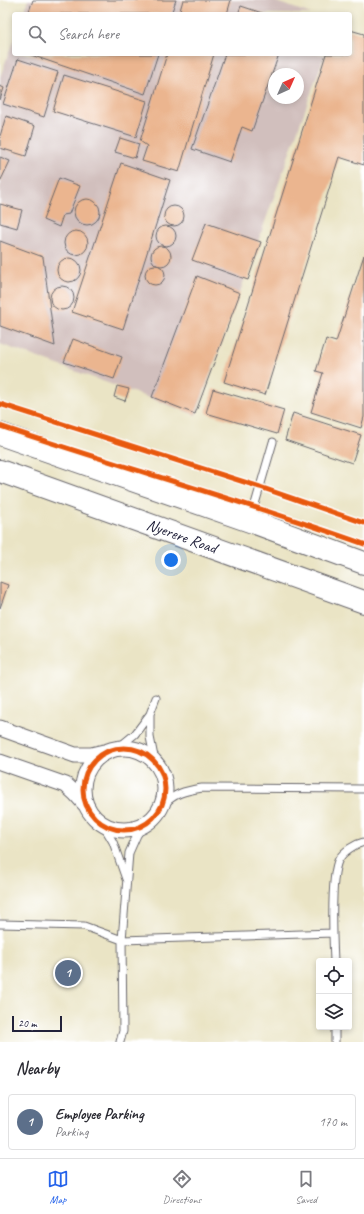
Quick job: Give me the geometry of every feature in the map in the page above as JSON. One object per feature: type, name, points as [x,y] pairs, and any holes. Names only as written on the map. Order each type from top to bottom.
[{"type":"highway","points":[[0,434],[250,521],[364,564]]},
{"type":"highway","name":"Nyerere Road","points":[[0,471],[364,602]]},
{"type":"street","points":[[0,728],[75,755],[90,755],[128,748],[138,750],[155,762],[161,772],[165,794],[162,806],[154,817],[143,826],[130,830],[116,830],[103,825],[92,816],[85,804],[66,785],[0,762]]},
{"type":"street","points":[[85,804],[82,794],[82,784],[85,774],[90,765],[97,758],[111,750]]},
{"type":"lane","points":[[250,521],[273,442]]},
{"type":"lane","points":[[111,750],[135,734],[150,714],[156,698]]},
{"type":"lane","points":[[150,714],[150,737],[155,762]]},
{"type":"lane","points":[[162,806],[170,798],[182,791],[202,788],[364,789]]},
{"type":"lane","points":[[103,825],[114,842],[127,883]]},
{"type":"lane","points":[[120,1042],[123,1031],[122,940],[129,853],[143,826]]},
{"type":"lane","points":[[334,958],[334,875],[339,860],[347,850],[364,842]]},
{"type":"lane","points":[[0,924],[84,926],[122,940],[333,933]]},
{"type":"lane","points":[[335,1030],[335,1042]]},
{"type":"shaded area","points":[[28,0],[271,0],[305,12],[24,12]]},
{"type":"shaded area","points":[[12,44],[12,56],[324,56],[196,415],[0,344],[0,77]]},
{"type":"building","points":[[33,0],[176,0],[172,12],[29,12]]},
{"type":"building","points":[[183,0],[231,0],[228,12],[180,12]]},
{"type":"building","points":[[241,6],[259,12],[239,12]]},
{"type":"building","points":[[352,31],[364,34],[364,165],[339,157],[265,395],[224,382],[325,56],[352,56]]},
{"type":"building","points":[[34,56],[157,56],[145,94]]},
{"type":"building","points":[[166,56],[213,56],[179,172],[142,161],[147,146],[140,141]]},
{"type":"building","points":[[224,56],[278,56],[274,68],[268,68],[268,85],[252,131],[242,127],[230,162],[192,149]]},
{"type":"building","points":[[18,59],[58,72],[44,117],[3,104]]},
{"type":"building","points":[[64,75],[147,101],[136,137],[53,111]]},
{"type":"building","points":[[0,86],[4,88],[0,100]]},
{"type":"building","points":[[6,116],[35,126],[26,156],[0,148],[0,136]]},
{"type":"building","points":[[120,138],[139,144],[135,158],[115,152]]},
{"type":"building","points":[[0,157],[10,161],[0,182]]},
{"type":"building","points":[[121,163],[170,180],[123,329],[72,312]]},
{"type":"building","points":[[59,178],[80,186],[69,214],[63,215],[59,227],[43,220]]},
{"type":"building","points":[[87,199],[96,203],[100,212],[96,221],[87,225],[78,221],[74,212],[78,203]]},
{"type":"building","points":[[0,204],[22,210],[17,228],[0,223]]},
{"type":"building","points":[[174,206],[181,209],[184,216],[181,223],[174,226],[167,223],[164,216],[167,209]]},
{"type":"building","points":[[206,223],[261,242],[248,280],[192,260]]},
{"type":"building","points":[[166,226],[173,229],[176,236],[173,243],[166,246],[159,243],[156,236],[159,229]]},
{"type":"building","points":[[76,231],[85,234],[88,243],[85,252],[76,255],[67,252],[64,243],[67,234]]},
{"type":"building","points":[[0,241],[43,257],[55,346],[0,326]]},
{"type":"building","points":[[161,246],[168,249],[171,256],[168,263],[161,266],[154,263],[151,256],[154,249]]},
{"type":"building","points":[[364,255],[364,417],[361,428],[311,412],[323,373],[316,371],[326,339],[336,342]]},
{"type":"building","points":[[69,258],[77,262],[81,270],[77,278],[69,282],[61,278],[57,270],[61,262]]},
{"type":"building","points":[[155,265],[162,268],[165,275],[162,282],[155,285],[148,282],[145,275],[148,268]]},
{"type":"building","points":[[197,276],[240,293],[195,414],[152,397]]},
{"type":"building","points":[[62,286],[71,289],[74,298],[71,307],[62,310],[53,307],[50,298],[53,289]]},
{"type":"building","points":[[73,339],[122,357],[114,379],[64,362]]},
{"type":"building","points":[[117,386],[129,389],[125,401],[114,397]]},
{"type":"building","points":[[213,389],[284,410],[277,434],[206,413]]},
{"type":"building","points":[[293,413],[361,435],[352,463],[285,440]]},
{"type":"building","points":[[0,582],[8,585],[0,608]]},
{"type":"cycle path","points":[[0,404],[260,487],[364,523]]},
{"type":"cycle path","points":[[0,426],[274,513],[364,544]]},
{"type":"cycle path","points":[[124,748],[140,751],[153,760],[162,773],[165,789],[162,805],[153,818],[140,827],[124,830],[108,827],[95,818],[86,805],[83,789],[86,773],[95,760],[108,751],[124,748]]},
{"type":"place","name":"Employee Parking","points":[[68,973]]}]
